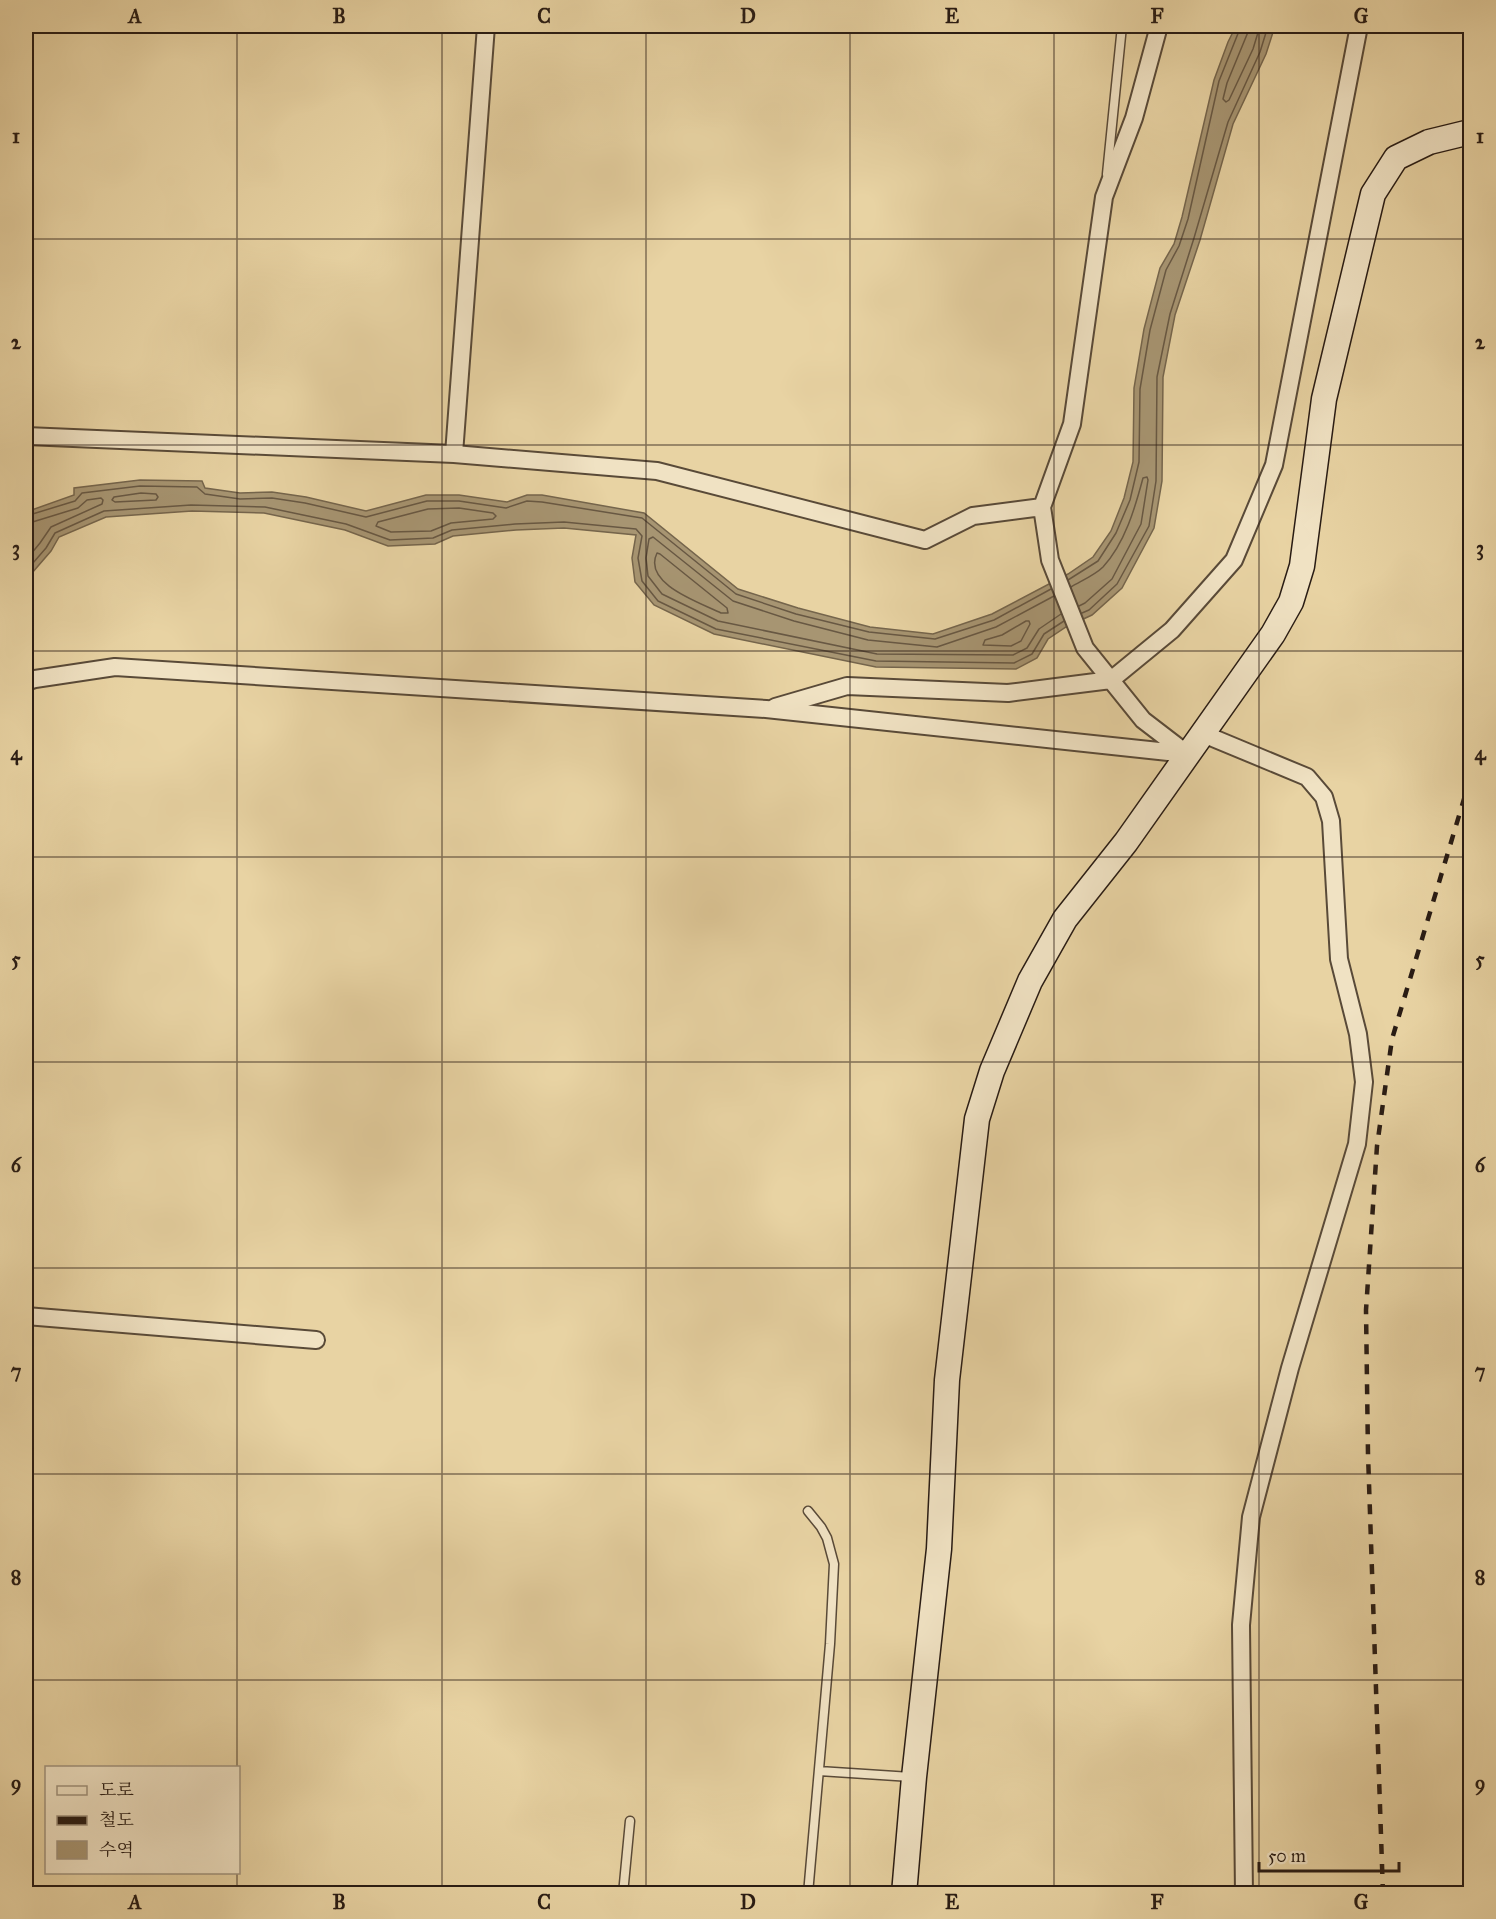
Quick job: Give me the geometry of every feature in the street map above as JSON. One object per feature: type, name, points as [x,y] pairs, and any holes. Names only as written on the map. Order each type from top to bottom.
[{"type":"street","points":[[454,454],[486,26]]},
{"type":"street","points":[[1159,26],[1134,118],[1104,197],[1072,424],[1042,507],[1050,560],[1085,648],[1143,720],[1187,754]]},
{"type":"street","points":[[766,709],[847,686],[1008,693],[1111,680],[1172,630],[1234,560],[1274,465],[1359,26]]},
{"type":"street","points":[[904,1893],[939,1549],[946,1380],[977,1119],[992,1071],[1030,981],[1065,920],[1126,842],[1273,634],[1291,602],[1302,566],[1324,399],[1373,194],[1396,158],[1429,142],[1470,132]]},
{"type":"street","points":[[26,435],[454,454],[657,471],[925,540],[973,516],[1042,507]]},
{"type":"street","points":[[26,682],[35,678],[115,667],[766,709],[1187,754]]},
{"type":"street","points":[[1201,733],[1307,777],[1324,797],[1331,821],[1340,959],[1358,1034],[1364,1082],[1357,1144],[1290,1368],[1251,1516],[1241,1626],[1244,1893]]},
{"type":"street","points":[[26,1316],[316,1340]]},
{"type":"lane","points":[[1104,197],[1122,26]]},
{"type":"lane","points":[[808,1511],[827,1538],[834,1564],[830,1644],[808,1893]]},
{"type":"lane","points":[[819,1771],[914,1777]]},
{"type":"lane","points":[[623,1893],[630,1821]]},
{"type":"water","points":[[1236,26],[1275,26],[1266,54],[1233,124],[1200,240],[1175,315],[1163,377],[1162,481],[1154,528],[1122,588],[1092,615],[1066,627],[1048,639],[1037,658],[1016,669],[876,667],[714,634],[654,605],[635,582],[632,558],[636,535],[564,528],[453,536],[435,544],[388,546],[345,530],[264,513],[192,511],[106,517],[59,537],[51,551],[26,580],[26,512],[74,495],[74,488],[140,480],[202,481],[205,488],[240,493],[272,492],[306,497],[366,511],[426,495],[459,495],[507,502],[527,495],[542,495],[644,513],[738,589],[798,608],[870,627],[933,634],[992,614],[1068,574],[1093,557],[1111,531],[1124,498],[1133,462],[1134,388],[1144,329],[1160,268],[1174,244],[1182,217],[1214,80]]},
{"type":"railway","points":[[1383,1894],[1368,1454],[1366,1310],[1377,1146],[1392,1039],[1470,779]]}]
